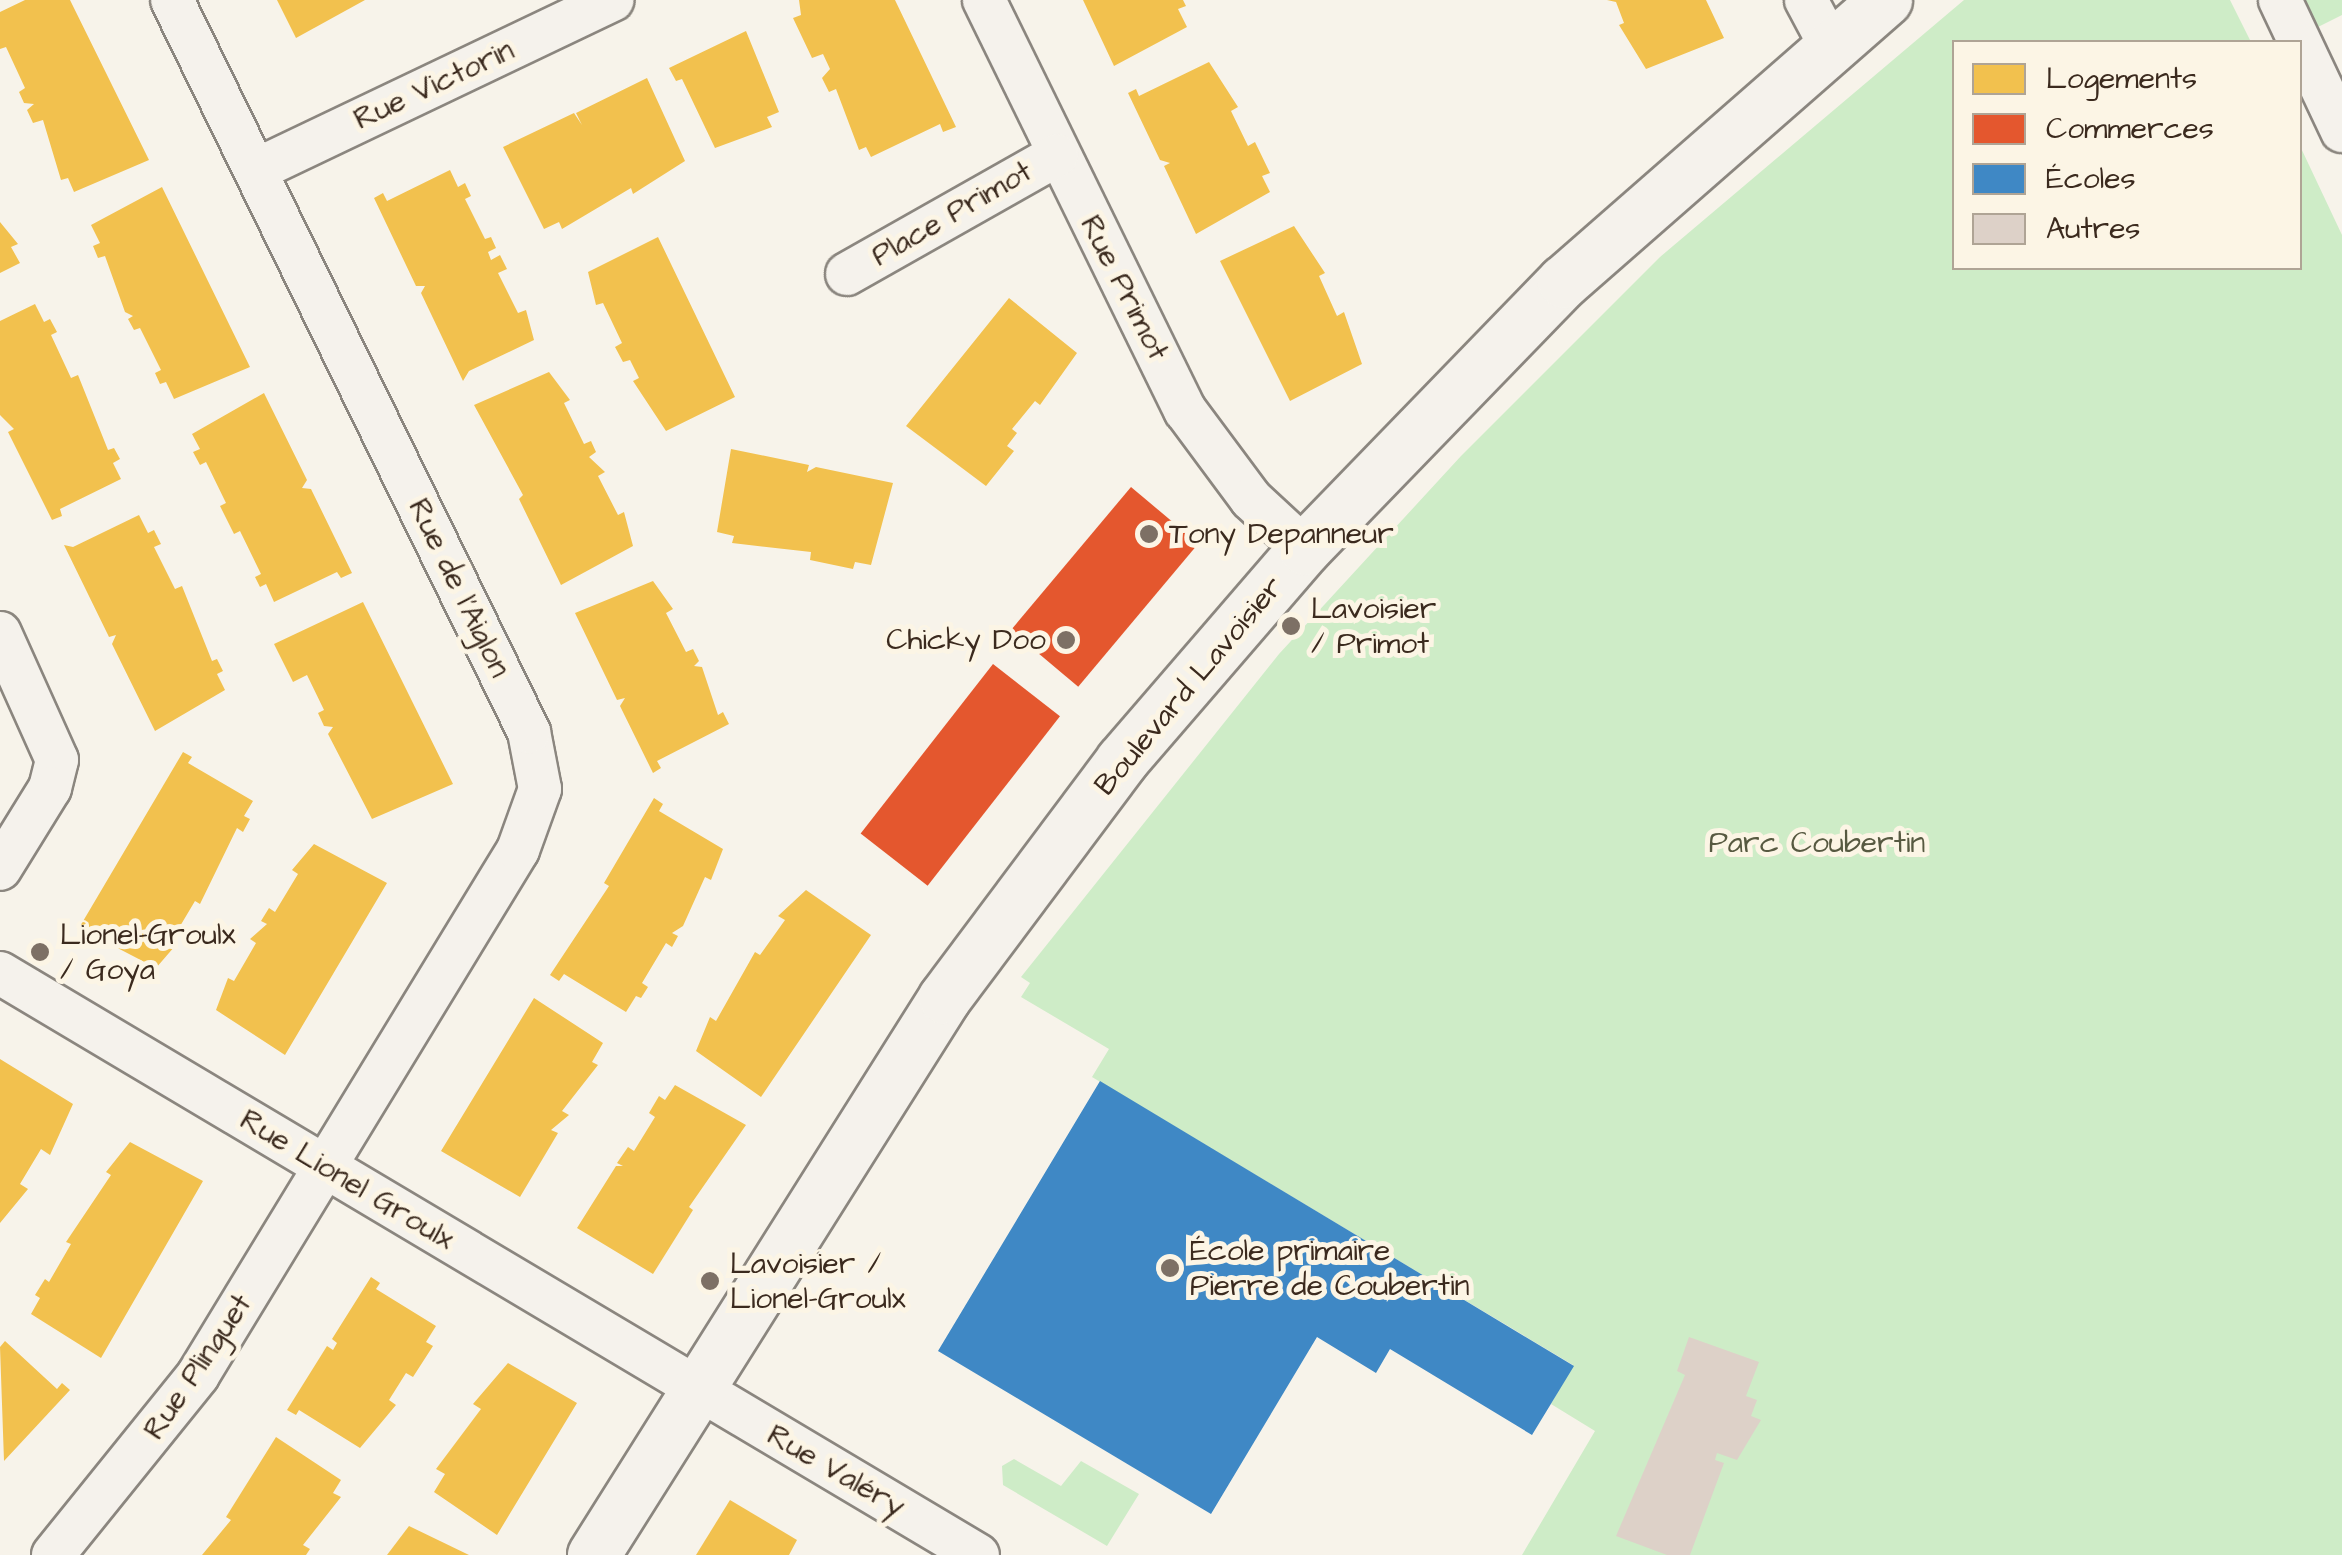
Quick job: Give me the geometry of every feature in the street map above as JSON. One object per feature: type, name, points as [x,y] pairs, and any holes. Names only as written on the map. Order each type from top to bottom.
[{"type":"street","name":"Rue de l'Aiglon","points":[[172,0],[538,759],[535,818],[324,1166]]},
{"type":"street","name":"Rue Victorin","points":[[256,170],[612,0]]},
{"type":"street","name":"Rue Primot","points":[[984,0],[1185,410],[1251,498],[1306,549]]},
{"type":"street","name":"Boulevard Lavoisier","points":[[594,1555],[694,1388],[952,988],[1122,761],[1306,549],[1818,22],[1886,0]]},
{"type":"street","points":[[2280,0],[2299,40]]},
{"type":"street","points":[[2302,46],[2342,130]]},
{"type":"street","name":"Place Primot","points":[[847,274],[1057,155]]},
{"type":"street","points":[[0,633],[57,760],[50,788],[0,869]]},
{"type":"street","name":"Rue Lionel Groulx","points":[[0,972],[694,1388]]},
{"type":"street","name":"Rue Plinguet","points":[[53,1555],[198,1375],[324,1166]]},
{"type":"street","name":"Rue Valéry","points":[[694,1388],[978,1555]]},
{"type":"green space","name":"Parc Coubertin","points":[[1964,0],[2230,0],[2250,40],[1952,40],[1952,270],[2302,270],[2302,150],[2342,235],[2342,1555],[1522,1555],[1595,1431],[1551,1404],[1573,1365],[1092,1077],[1109,1049],[1021,997],[1030,983],[1021,977],[1279,654],[1461,456],[1660,257]]},
{"type":"green space","points":[[2280,0],[2342,0],[2342,15],[2298,37]]},
{"type":"green space","points":[[1014,1459],[1061,1486],[1081,1461],[1139,1494],[1107,1546],[1003,1485],[1002,1466]]},
{"type":"building: Logements","points":[[25,0],[70,0],[149,160],[74,192],[68,178],[61,180],[43,120],[33,123],[27,110],[34,104],[24,103],[19,92],[25,88],[6,47],[0,49],[0,12]]},
{"type":"building: Logements","points":[[277,0],[365,0],[296,38]]},
{"type":"building: Logements","points":[[799,0],[895,0],[956,127],[943,132],[940,124],[871,157],[866,147],[859,150],[836,89],[829,92],[822,78],[830,69],[823,54],[812,58],[793,18],[801,15]]},
{"type":"building: Logements","points":[[1083,0],[1183,0],[1186,6],[1178,9],[1187,27],[1114,66]]},
{"type":"building: Logements","points":[[1607,0],[1706,0],[1724,38],[1646,69],[1619,25],[1624,23],[1616,2]]},
{"type":"building: Logements","points":[[746,31],[779,112],[767,117],[772,127],[715,148],[682,79],[676,81],[669,68]]},
{"type":"building: Logements","points":[[1209,62],[1238,107],[1231,111],[1248,146],[1255,142],[1270,173],[1262,176],[1270,192],[1196,234],[1164,166],[1170,163],[1160,160],[1128,93],[1136,89],[1139,96]]},
{"type":"building: Logements","points":[[647,78],[685,161],[633,194],[631,188],[562,229],[559,222],[544,229],[503,147],[574,113],[582,125],[576,113]]},
{"type":"building: Logements","points":[[450,170],[458,187],[465,183],[471,196],[465,199],[485,239],[491,237],[496,248],[488,252],[491,260],[500,255],[507,269],[498,273],[518,313],[526,310],[534,340],[469,371],[463,381],[421,293],[425,286],[416,286],[374,198],[383,193],[387,201]]},
{"type":"building: Logements","points":[[162,187],[250,367],[174,399],[166,382],[160,384],[155,373],[161,370],[140,328],[134,330],[128,319],[133,316],[125,312],[105,256],[98,258],[93,246],[100,243],[91,225]]},
{"type":"building: Logements","points":[[0,222],[18,244],[11,247],[20,263],[0,273]]},
{"type":"building: Logements","points":[[1294,226],[1325,273],[1319,276],[1337,316],[1344,312],[1362,364],[1290,401],[1220,261]]},
{"type":"building: Logements","points":[[658,237],[735,397],[666,431],[633,381],[639,378],[630,360],[623,362],[615,347],[622,343],[603,303],[596,305],[588,272]]},
{"type":"building: Logements","points":[[1009,298],[1077,353],[1040,405],[1035,401],[1012,429],[1017,433],[1007,446],[1014,451],[986,486],[906,426]]},
{"type":"building: Logements","points":[[35,304],[44,322],[50,319],[57,332],[51,335],[71,378],[78,375],[108,450],[114,448],[120,459],[113,463],[121,479],[60,509],[62,516],[52,520],[8,432],[14,429],[0,415],[0,321]]},
{"type":"building: Logements","points":[[549,372],[570,400],[564,403],[584,444],[591,441],[596,452],[589,457],[605,472],[598,476],[618,515],[624,512],[633,546],[561,585],[519,499],[523,495],[474,405]]},
{"type":"building: Logements","points":[[264,393],[307,480],[302,488],[311,489],[352,573],[341,578],[337,572],[274,602],[266,584],[260,587],[255,577],[261,574],[240,531],[234,534],[220,506],[226,503],[206,462],[200,465],[193,452],[200,449],[192,434]]},
{"type":"building: Logements","points":[[731,449],[809,465],[807,472],[816,467],[893,483],[871,565],[855,562],[853,569],[810,560],[811,552],[732,543],[734,536],[717,532]]},
{"type":"building: Logements","points":[[139,515],[148,533],[154,530],[161,544],[154,547],[175,589],[182,586],[212,661],[217,659],[223,671],[217,674],[225,690],[155,731],[112,644],[116,635],[109,637],[64,545],[73,547]]},
{"type":"building: Logements","points":[[653,581],[673,609],[666,613],[686,652],[693,649],[699,661],[694,666],[702,667],[718,715],[723,712],[729,724],[657,761],[661,768],[653,773],[620,706],[625,698],[617,700],[575,613]]},
{"type":"building: Logements","points":[[363,602],[453,784],[372,819],[328,734],[333,727],[324,726],[318,713],[324,710],[307,675],[293,682],[274,644]]},
{"type":"building: Logements","points":[[183,752],[192,757],[188,763],[253,801],[244,816],[250,819],[243,832],[237,828],[200,904],[195,901],[170,943],[175,946],[156,968],[79,928]]},
{"type":"building: Logements","points":[[654,798],[663,804],[659,811],[723,849],[711,880],[705,877],[683,926],[672,933],[678,936],[672,947],[666,943],[642,983],[648,987],[641,998],[636,996],[626,1012],[564,974],[559,981],[550,975],[609,886],[604,883]]},
{"type":"building: Logements","points":[[314,844],[387,883],[285,1055],[216,1010],[228,978],[234,981],[256,943],[250,939],[267,924],[261,921],[269,908],[275,912],[298,874],[292,870]]},
{"type":"building: Logements","points":[[806,890],[871,935],[761,1097],[696,1051],[710,1017],[716,1021],[755,952],[760,955],[785,920],[778,916]]},
{"type":"building: Logements","points":[[534,998],[603,1043],[592,1062],[598,1065],[562,1111],[569,1115],[551,1130],[558,1133],[520,1197],[441,1151]]},
{"type":"building: Logements","points":[[0,1059],[73,1104],[50,1155],[41,1149],[20,1184],[28,1189],[0,1223]]},
{"type":"building: Logements","points":[[675,1085],[746,1125],[689,1207],[693,1210],[653,1274],[577,1228],[616,1166],[623,1166],[617,1163],[628,1147],[634,1151],[655,1117],[649,1113],[659,1096],[665,1100]]},
{"type":"building: Logements","points":[[130,1142],[203,1181],[101,1358],[31,1314],[40,1298],[35,1295],[45,1279],[49,1282],[71,1244],[66,1242],[111,1175],[106,1172]]},
{"type":"building: Logements","points":[[371,1277],[380,1283],[376,1289],[436,1326],[426,1342],[433,1346],[413,1377],[406,1373],[389,1400],[396,1405],[360,1448],[299,1410],[296,1415],[287,1410],[327,1346],[333,1350],[337,1343],[332,1339]]},
{"type":"building: Logements","points":[[5,1341],[57,1389],[62,1383],[70,1390],[4,1461],[0,1347]]},
{"type":"building: Logements","points":[[508,1363],[577,1403],[497,1535],[434,1492],[445,1474],[436,1469],[481,1409],[473,1404]]},
{"type":"building: Logements","points":[[276,1437],[341,1480],[333,1493],[341,1497],[303,1545],[310,1549],[306,1555],[202,1555],[231,1520],[226,1517]]},
{"type":"building: Logements","points":[[730,1500],[797,1540],[789,1555],[696,1555]]},
{"type":"building: Logements","points":[[409,1526],[469,1555],[387,1555]]},
{"type":"building: Commerces","points":[[1131,487],[1198,544],[1078,687],[1011,630]]},
{"type":"building: Commerces","points":[[993,664],[1060,716],[928,886],[861,833]]},
{"type":"building: Écoles","points":[[1100,1081],[1574,1366],[1532,1435],[1390,1349],[1376,1373],[1317,1337],[1211,1514],[938,1351]]},
{"type":"building: Autres","points":[[1689,1337],[1759,1362],[1746,1396],[1757,1400],[1751,1416],[1761,1420],[1737,1460],[1717,1453],[1715,1460],[1724,1463],[1690,1555],[1667,1555],[1616,1536],[1685,1375],[1677,1371]]},
{"type":"place","name":"Tony Depanneur","points":[[1149,534]]},
{"type":"place","name":"Lavoisier / Primot","points":[[1291,626]]},
{"type":"place","name":"Chicky Doo","points":[[1066,640]]},
{"type":"place","name":"Lionel-Groulx / Goya","points":[[40,952]]},
{"type":"place","name":"École primaire Pierre de Coubertin","points":[[1170,1268]]},
{"type":"place","name":"Lavoisier / Lionel-Groulx","points":[[710,1281]]}]
